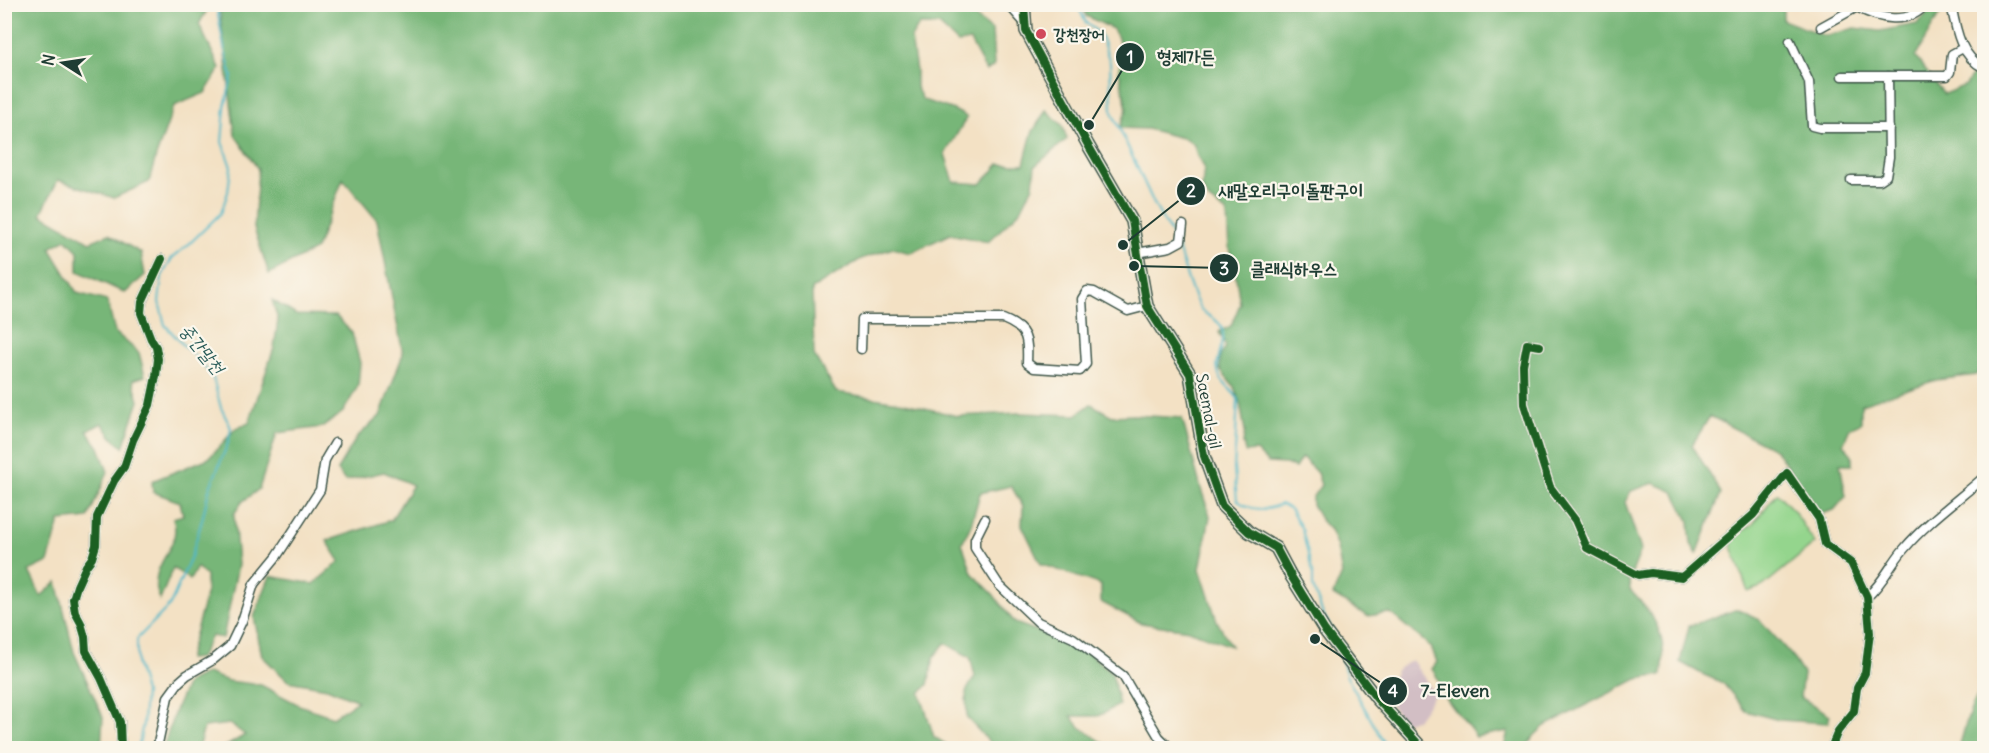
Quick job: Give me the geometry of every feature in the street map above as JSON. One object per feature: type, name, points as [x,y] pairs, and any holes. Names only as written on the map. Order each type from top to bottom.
[{"type":"street","points":[[1008,4],[1024,22]]},
{"type":"street","name":"Saemal-gil","points":[[1024,4],[1026,31],[1132,221],[1147,306],[1191,374],[1204,456],[1222,506],[1249,532],[1276,548],[1324,631],[1377,699],[1422,748]]},
{"type":"street","points":[[1821,27],[1857,7],[1874,15],[1893,19],[1912,16],[1920,12],[1926,4]]},
{"type":"street","points":[[1951,4],[1963,48],[1973,62],[1984,68]]},
{"type":"street","points":[[1791,41],[1809,82],[1812,126],[1889,128]]},
{"type":"street","points":[[1842,76],[1947,76],[1950,72],[1952,54],[1963,48]]},
{"type":"street","points":[[1851,180],[1884,179],[1887,171],[1889,157],[1888,76]]},
{"type":"street","points":[[1137,253],[1172,246],[1180,241],[1183,225]]},
{"type":"street","points":[[121,748],[120,722],[101,678],[86,651],[83,630],[75,612],[74,599],[77,586],[92,558],[96,545],[97,517],[114,481],[124,467],[133,440],[150,405],[158,359],[156,347],[141,313],[142,302],[162,260]]},
{"type":"street","points":[[861,349],[862,319],[1003,319],[1011,322],[1026,337],[1028,341],[1027,363],[1034,368],[1080,371],[1086,364],[1082,299],[1087,291],[1094,292],[1128,311],[1147,306]]},
{"type":"street","points":[[1540,346],[1527,344],[1523,365],[1524,404],[1550,487],[1575,520],[1587,548],[1638,575],[1651,573],[1682,577],[1753,515],[1787,473],[1820,519],[1825,544],[1851,563],[1868,597],[1870,633],[1865,673],[1857,688],[1854,711],[1838,731],[1831,748]]},
{"type":"street","points":[[157,748],[168,697],[179,681],[193,669],[213,660],[230,646],[242,621],[254,584],[277,556],[320,490],[325,460],[335,443]]},
{"type":"street","points":[[1868,597],[1879,587],[1902,551],[1984,477]]},
{"type":"street","points":[[985,519],[975,539],[975,548],[999,585],[1038,622],[1073,638],[1123,676],[1159,737],[1170,748]]},
{"type":"shaded area","points":[[1412,660],[1435,694],[1417,720],[1404,722],[1384,696],[1396,670]]},
{"type":"green space","points":[[951,4],[963,7],[992,30],[994,66],[986,71],[970,41],[958,43],[939,25],[919,25],[911,38],[916,87],[923,100],[954,110],[967,117],[945,154],[954,182],[981,184],[999,164],[1024,164],[1032,133],[1046,110],[1062,125],[1067,139],[1035,166],[1033,186],[1021,210],[988,242],[950,234],[910,253],[893,248],[861,259],[812,289],[814,355],[836,392],[905,403],[957,416],[1020,413],[1076,415],[1091,404],[1112,416],[1182,418],[1210,516],[1200,569],[1217,621],[1231,646],[1189,630],[1141,623],[1101,602],[1101,585],[1041,564],[1022,525],[1023,506],[1011,486],[980,493],[971,525],[962,543],[972,573],[993,594],[1015,623],[1080,646],[1112,673],[1119,705],[1098,716],[1071,716],[1080,727],[1111,748],[995,748],[967,718],[966,692],[975,676],[970,657],[945,643],[934,657],[928,685],[920,693],[934,737],[952,748],[223,748],[245,735],[230,724],[204,727],[198,748],[163,748],[187,683],[207,673],[228,681],[261,685],[299,705],[333,717],[358,701],[327,688],[288,681],[262,656],[254,617],[270,576],[314,584],[340,561],[327,541],[391,520],[413,485],[384,472],[345,481],[337,470],[357,437],[380,416],[403,354],[377,220],[343,179],[316,249],[269,274],[254,228],[258,169],[235,135],[219,5]]},
{"type":"green space","points":[[1783,4],[1783,20],[1825,36],[1855,28],[1880,31],[1917,24],[1936,5],[1943,5],[1915,57],[1944,94],[1966,85],[1975,71],[1984,76],[1984,366],[1976,375],[1936,380],[1861,404],[1861,422],[1850,428],[1843,444],[1852,455],[1852,464],[1840,464],[1846,496],[1834,510],[1821,514],[1776,450],[1710,416],[1692,445],[1721,493],[1697,554],[1691,544],[1689,521],[1674,492],[1654,483],[1631,491],[1625,502],[1641,550],[1629,580],[1630,590],[1647,609],[1658,628],[1663,650],[1662,675],[1637,679],[1545,726],[1525,748],[1504,748],[1508,731],[1476,737],[1450,704],[1432,669],[1437,662],[1431,647],[1390,613],[1367,616],[1333,595],[1342,574],[1337,547],[1330,530],[1312,505],[1312,498],[1321,485],[1317,473],[1302,457],[1295,468],[1286,464],[1268,463],[1256,451],[1245,452],[1243,443],[1245,431],[1240,403],[1234,387],[1220,370],[1220,357],[1226,346],[1219,332],[1231,326],[1240,304],[1229,249],[1227,213],[1209,200],[1202,188],[1204,167],[1197,156],[1194,145],[1186,139],[1147,129],[1120,128],[1127,109],[1119,71],[1121,54],[1118,38],[1113,29],[1086,16],[1083,5]]},
{"type":"green space","points":[[4,5],[210,5],[199,24],[220,69],[205,93],[174,106],[149,182],[114,198],[58,180],[41,214],[90,242],[109,234],[141,253],[145,275],[125,293],[78,271],[78,251],[66,239],[50,248],[77,293],[107,301],[115,332],[139,353],[145,376],[133,380],[139,401],[123,447],[102,423],[87,431],[99,447],[108,472],[88,518],[60,521],[48,562],[29,571],[41,596],[57,582],[74,652],[103,717],[101,748],[5,748]]},
{"type":"green space","points":[[272,300],[296,315],[336,316],[352,333],[360,363],[358,386],[343,412],[323,427],[277,433],[259,489],[242,502],[234,514],[238,565],[223,638],[211,636],[200,658],[188,659],[206,595],[206,576],[197,567],[190,580],[173,568],[160,600],[156,587],[157,576],[173,539],[175,529],[173,518],[183,515],[180,502],[153,492],[152,481],[209,458],[235,429],[249,423],[274,348],[278,320]]},
{"type":"green space","points":[[1777,493],[1794,511],[1815,543],[1763,586],[1748,592],[1730,541],[1753,524]]},
{"type":"green space","points":[[1738,609],[1759,619],[1791,655],[1803,674],[1800,697],[1830,715],[1828,723],[1779,720],[1746,711],[1723,683],[1680,662],[1689,626]]},
{"type":"green space","points":[[1984,686],[1984,748],[1959,748],[1972,708]]},
{"type":"waterway","name":"중간말천","points":[[138,748],[143,724],[145,692],[137,664],[137,639],[170,605],[192,554],[209,490],[228,443],[231,428],[221,408],[213,378],[198,358],[165,325],[159,302],[162,276],[172,258],[221,213],[228,192],[231,167],[222,142],[225,107],[232,76],[216,4]]},
{"type":"waterway","points":[[1077,4],[1086,23],[1100,34],[1110,62],[1112,112],[1155,206],[1175,241]]},
{"type":"waterway","points":[[1177,246],[1196,301],[1202,311],[1219,323],[1223,332],[1218,371],[1222,380],[1238,399],[1234,469],[1237,500],[1253,508],[1264,509],[1281,504],[1290,509],[1302,529],[1313,575],[1313,587],[1322,612],[1333,632]]},
{"type":"waterway","points":[[1342,660],[1347,677],[1387,748]]},
{"type":"cycle path","points":[[1024,4],[1026,31],[1132,221],[1147,306],[1190,374],[1204,456],[1222,506],[1249,532],[1276,548],[1325,631],[1377,699],[1422,748]]},
{"type":"cycle path","points":[[121,748],[120,722],[101,678],[86,651],[85,637],[75,612],[73,599],[96,545],[97,517],[114,481],[124,467],[133,440],[150,405],[158,359],[156,347],[141,313],[142,302],[162,259]]},
{"type":"cycle path","points":[[1540,346],[1527,344],[1523,365],[1524,404],[1550,487],[1575,520],[1587,548],[1638,575],[1651,573],[1682,577],[1753,515],[1787,473],[1819,519],[1825,544],[1851,563],[1867,597],[1870,633],[1865,673],[1857,688],[1854,711],[1838,731],[1831,748]]},
{"type":"place","name":"강천장어","points":[[1041,34]]},
{"type":"place","name":"형제가든","points":[[1089,125]]},
{"type":"place","name":"새말오리구이돌판구이","points":[[1123,245]]},
{"type":"place","name":"클래식하우스","points":[[1134,266]]},
{"type":"place","name":"7-Eleven","points":[[1315,639]]}]
